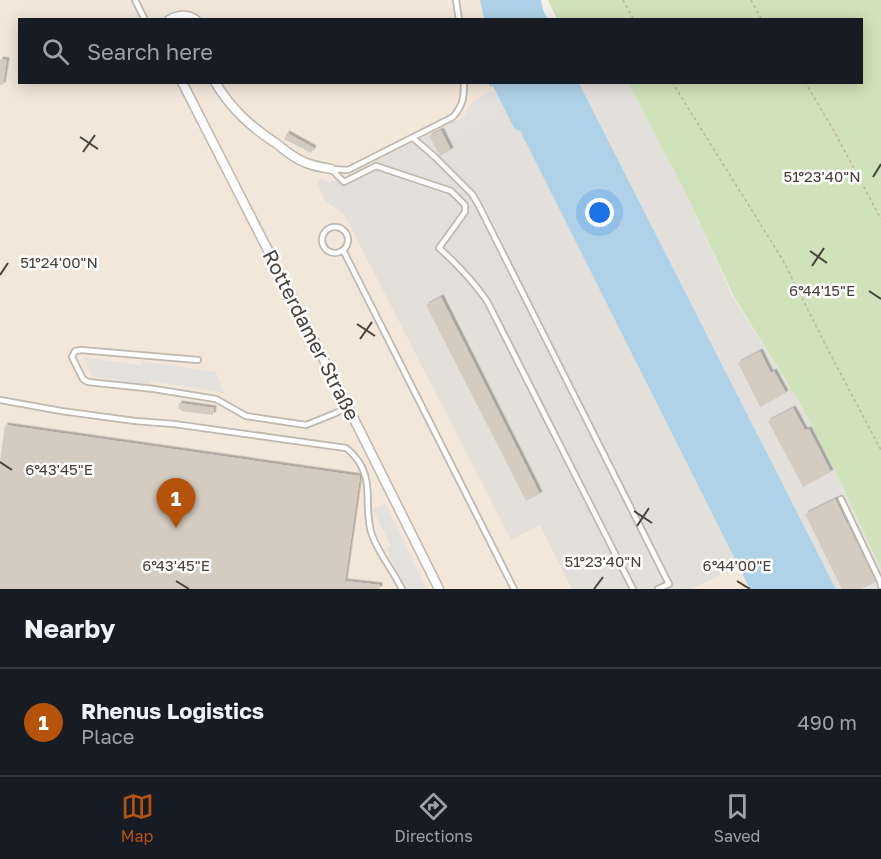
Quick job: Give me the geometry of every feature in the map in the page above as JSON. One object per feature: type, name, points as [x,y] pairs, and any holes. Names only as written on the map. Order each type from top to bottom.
[{"type":"street","points":[[172,18],[185,15],[192,18]]},
{"type":"street","name":"Rotterdamer Straße","points":[[183,84],[438,589]]},
{"type":"street","points":[[216,84],[227,102],[256,130],[298,159],[331,169]]},
{"type":"lane","points":[[135,0],[144,18]]},
{"type":"lane","points":[[456,0],[459,18]]},
{"type":"lane","points":[[331,169],[348,170],[453,117],[462,106],[464,84]]},
{"type":"lane","points":[[413,138],[472,194],[478,204],[669,584],[658,589]]},
{"type":"lane","points":[[331,169],[344,182],[376,166],[451,191],[465,205],[465,212],[439,248],[460,267],[487,301],[633,589]]},
{"type":"lane","points":[[335,227],[345,233],[347,242],[343,250],[335,253],[325,248],[322,240],[326,231],[335,227]]},
{"type":"lane","points":[[343,250],[514,589]]},
{"type":"lane","points":[[198,360],[81,350],[75,351],[72,357],[83,379],[88,382],[216,399],[246,416],[306,425],[348,407]]},
{"type":"lane","points":[[0,400],[61,411],[346,448],[351,451],[365,471],[368,518],[372,535],[402,589]]},
{"type":"lane","points":[[841,499],[881,586]]},
{"type":"path","points":[[623,0],[633,18]]},
{"type":"path","points":[[751,0],[761,18]]},
{"type":"path","points":[[673,84],[784,262],[881,450]]},
{"type":"path","points":[[806,84],[881,219]]},
{"type":"shaded area","points":[[0,0],[480,0],[484,18],[18,18],[18,84],[489,84],[490,87],[493,85],[520,131],[752,589],[0,589]]},
{"type":"shaded area","points":[[580,84],[629,84],[684,190],[733,297],[802,407],[834,469],[881,569],[881,589],[836,589]]},
{"type":"shaded area","points":[[490,92],[496,92],[514,128],[520,131],[739,566],[692,589],[572,589],[540,525],[511,540],[344,214],[325,201],[317,184],[321,178],[329,182],[346,176],[465,116],[473,101]]},
{"type":"shaded area","points":[[490,92],[501,115],[448,142],[441,128],[465,116],[473,101]]},
{"type":"shaded area","points":[[83,357],[143,366],[141,361],[216,372],[224,393],[150,381],[151,386],[92,376]]},
{"type":"shaded area","points":[[385,504],[427,589],[406,589],[386,549],[391,546],[373,510]]},
{"type":"green space","points":[[548,0],[881,0],[881,569],[802,407],[734,297],[684,190],[629,84],[863,84],[863,18],[557,18]]},
{"type":"water","points":[[480,0],[541,0],[547,18],[484,18]]},
{"type":"water","points":[[488,84],[580,84],[836,589],[750,589],[520,131],[514,128],[493,86],[490,87]]},
{"type":"building","points":[[0,59],[7,60],[3,85],[0,85]]},
{"type":"building","points":[[441,130],[451,150],[440,156],[429,136]]},
{"type":"building","points":[[287,133],[314,148],[311,153],[284,139]]},
{"type":"building","points":[[441,297],[540,494],[526,501],[426,305]]},
{"type":"building","points":[[760,351],[771,373],[774,371],[786,393],[760,407],[738,363]]},
{"type":"building","points":[[179,403],[214,408],[213,415],[181,411],[178,409]]},
{"type":"building","points":[[793,408],[805,430],[809,429],[831,472],[803,487],[768,421]]},
{"type":"building","points":[[5,425],[360,476],[345,581],[380,585],[380,589],[0,589],[0,461]]},
{"type":"building","points":[[835,499],[876,582],[861,589],[842,589],[805,514]]},
{"type":"place","name":"Rhenus Logistics","points":[[176,528]]}]
